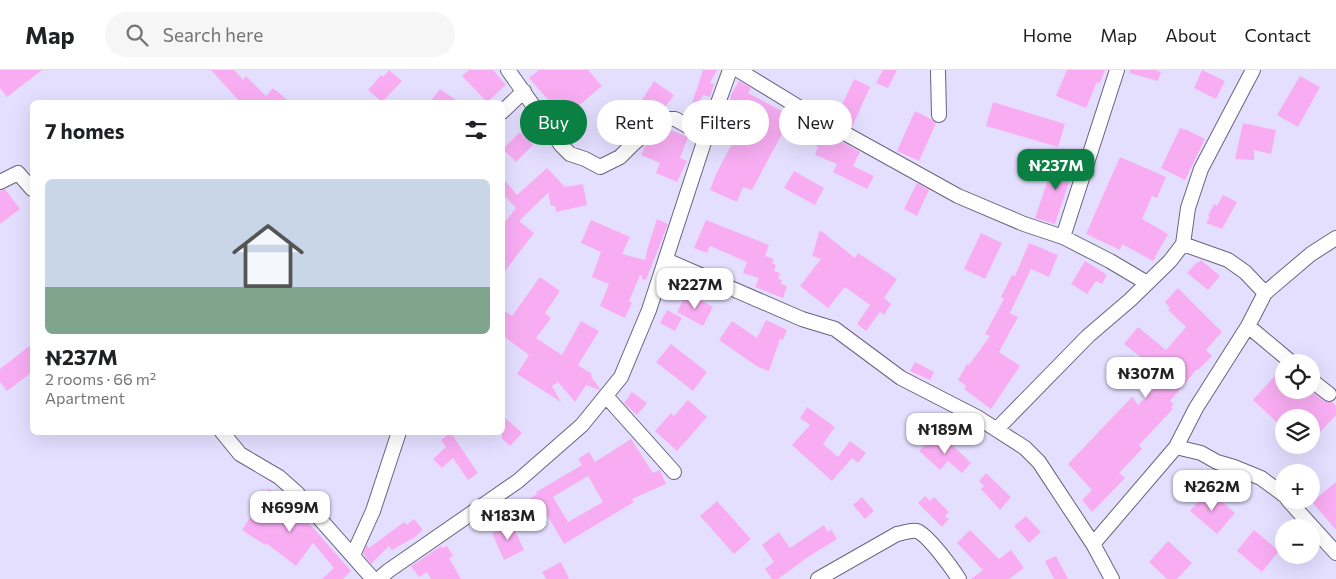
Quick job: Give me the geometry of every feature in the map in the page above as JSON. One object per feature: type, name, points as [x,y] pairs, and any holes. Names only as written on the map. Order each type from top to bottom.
[{"type":"street","points":[[508,70],[570,154],[600,167],[620,158],[632,144],[662,119],[667,117],[675,118],[682,122]]},
{"type":"street","points":[[719,100],[730,70]]},
{"type":"street","points":[[738,70],[810,114],[958,196],[1024,224],[1064,237],[1147,283]]},
{"type":"street","points":[[938,70],[939,115]]},
{"type":"street","points":[[1064,237],[1117,70]]},
{"type":"street","points":[[997,429],[1088,336],[1130,300],[1170,261],[1183,244],[1188,208],[1201,169],[1253,70]]},
{"type":"street","points":[[505,109],[524,90]]},
{"type":"street","points":[[379,579],[518,481],[582,425],[621,377],[649,310],[703,145]]},
{"type":"street","points":[[0,182],[18,173],[30,187]]},
{"type":"street","points":[[1093,544],[1176,447],[1196,408],[1248,326],[1265,293],[1311,254],[1336,238]]},
{"type":"street","points":[[1183,244],[1228,260],[1245,272],[1265,293]]},
{"type":"street","points":[[666,260],[802,319],[835,329],[901,378],[997,429],[1025,448],[1039,462],[1093,544],[1112,579]]},
{"type":"street","points":[[1248,326],[1281,354]]},
{"type":"street","points":[[1320,387],[1329,394]]},
{"type":"street","points":[[606,396],[674,472]]},
{"type":"street","points":[[224,435],[240,454],[279,477],[297,493],[373,579]]},
{"type":"street","points":[[353,555],[373,511],[398,435]]},
{"type":"street","points":[[1176,447],[1201,453],[1217,462],[1261,478],[1275,488]]},
{"type":"street","points":[[1296,509],[1336,553]]},
{"type":"street","points":[[818,579],[897,534],[909,531],[918,532],[924,536],[945,559],[959,579]]},
{"type":"building","points":[[0,70],[42,70],[7,97],[0,88]]},
{"type":"building","points":[[211,70],[234,70],[243,80],[246,76],[266,96],[273,88],[288,100],[238,100]]},
{"type":"building","points":[[389,70],[402,81],[384,100],[380,100],[368,90],[381,75],[383,77]]},
{"type":"building","points":[[469,70],[493,70],[506,85],[489,100],[485,100],[462,76]]},
{"type":"building","points":[[539,70],[588,70],[602,86],[585,100],[548,100],[529,78]]},
{"type":"building","points":[[703,70],[717,70],[710,83],[714,84],[710,97],[703,95],[700,100],[693,100]]},
{"type":"building","points":[[883,70],[897,70],[888,88],[876,83]]},
{"type":"building","points":[[1067,70],[1105,70],[1100,83],[1097,82],[1086,108],[1056,96]]},
{"type":"building","points":[[1130,70],[1155,70],[1161,72],[1158,81],[1129,73]]},
{"type":"building","points":[[1202,70],[1225,81],[1216,99],[1194,88]]},
{"type":"building","points":[[1300,76],[1320,87],[1298,127],[1277,115]]},
{"type":"building","points":[[854,79],[870,87],[852,127],[852,100],[844,100]]},
{"type":"building","points":[[654,81],[674,95],[670,100],[642,100]]},
{"type":"building","points":[[739,81],[751,88],[748,93],[761,100],[730,100]]},
{"type":"building","points":[[440,89],[456,100],[432,100]]},
{"type":"building","points":[[993,102],[1065,124],[1058,147],[986,126]]},
{"type":"building","points":[[769,104],[779,110],[779,139],[752,190],[743,187],[737,202],[710,190],[731,145],[769,145]]},
{"type":"building","points":[[915,111],[936,123],[919,161],[897,151]]},
{"type":"building","points":[[1243,123],[1276,130],[1271,154],[1254,150],[1254,160],[1235,159]]},
{"type":"building","points":[[1180,128],[1205,139],[1185,180],[1161,168]]},
{"type":"building","points":[[672,131],[682,135],[682,145],[685,145],[680,158],[687,161],[677,182],[656,173],[660,163],[641,155],[646,145],[672,145]]},
{"type":"building","points":[[520,132],[520,145],[533,145],[516,162],[505,151],[505,147]]},
{"type":"building","points":[[814,145],[848,145],[860,152],[853,166],[874,176],[867,189],[833,172],[837,164],[815,155],[818,147]]},
{"type":"building","points":[[1066,154],[1077,158],[1055,224],[1035,218],[1047,182]]},
{"type":"building","points":[[1120,157],[1166,177],[1157,198],[1152,196],[1142,219],[1168,234],[1153,261],[1122,244],[1120,250],[1086,234]]},
{"type":"building","points":[[547,168],[565,187],[583,184],[587,205],[556,212],[555,206],[551,206],[548,193],[519,221],[534,233],[505,271],[505,222],[516,208],[505,196],[505,181],[517,195]]},
{"type":"building","points":[[794,171],[824,188],[815,205],[784,188]]},
{"type":"building","points":[[917,183],[929,190],[917,216],[904,209]]},
{"type":"building","points":[[5,189],[20,209],[0,224],[0,191]]},
{"type":"building","points":[[1223,195],[1237,202],[1222,229],[1206,223],[1214,204],[1217,206]]},
{"type":"building","points":[[657,219],[668,224],[646,280],[642,279],[640,275],[629,301],[632,303],[625,318],[600,306],[609,284],[592,277],[601,252],[581,243],[591,220],[630,237],[622,254],[645,260]]},
{"type":"building","points":[[706,220],[769,245],[765,256],[774,259],[772,263],[776,265],[774,271],[780,273],[778,279],[782,280],[781,284],[787,286],[783,298],[755,287],[759,278],[743,273],[747,262],[710,246],[707,253],[694,248]]},
{"type":"building","points":[[820,230],[855,258],[858,253],[897,279],[884,298],[891,304],[884,315],[880,312],[866,331],[857,324],[870,305],[845,287],[828,308],[800,286],[821,259],[812,256]]},
{"type":"building","points":[[981,233],[1002,243],[985,279],[964,269]]},
{"type":"building","points":[[1029,243],[1058,255],[1049,277],[1031,269],[1010,313],[1018,317],[999,352],[1020,366],[991,409],[964,389],[966,386],[958,380],[967,364],[969,365],[990,336],[985,334],[1004,299],[1001,297],[1012,275],[1015,276]]},
{"type":"building","points":[[1201,260],[1220,276],[1208,290],[1187,273]]},
{"type":"building","points":[[1085,261],[1107,275],[1102,284],[1096,281],[1087,294],[1071,284]]},
{"type":"building","points":[[540,277],[560,291],[545,313],[551,318],[536,338],[562,355],[581,321],[599,331],[578,365],[592,374],[591,376],[600,389],[586,385],[575,402],[558,382],[552,386],[561,402],[517,374],[529,355],[505,337],[505,311],[512,316]]},
{"type":"building","points":[[1178,288],[1222,332],[1206,350],[1212,356],[1197,369],[1170,401],[1174,404],[1171,407],[1173,409],[1139,445],[1142,449],[1119,473],[1125,478],[1092,512],[1082,500],[1092,490],[1068,464],[1132,397],[1138,405],[1163,380],[1149,367],[1151,365],[1124,344],[1138,327],[1166,350],[1186,327],[1168,310],[1170,308],[1165,302]]},
{"type":"building","points":[[687,293],[713,307],[703,326],[677,312]]},
{"type":"building","points":[[667,310],[682,318],[675,331],[660,323]]},
{"type":"building","points":[[766,320],[787,330],[783,340],[780,339],[769,371],[758,367],[719,340],[732,321],[757,338]]},
{"type":"building","points":[[671,344],[707,372],[693,391],[656,362]]},
{"type":"building","points":[[30,346],[30,374],[7,391],[0,382],[0,369]]},
{"type":"building","points":[[915,362],[934,372],[930,380],[910,371]]},
{"type":"building","points":[[1275,376],[1275,399],[1320,398],[1324,401],[1332,402],[1336,406],[1336,415],[1320,432],[1320,409],[1275,409],[1275,421],[1253,400]]},
{"type":"building","points":[[632,392],[647,403],[637,415],[624,403]]},
{"type":"building","points":[[688,400],[707,417],[677,451],[655,431],[671,413],[674,416]]},
{"type":"building","points":[[807,407],[835,427],[823,444],[838,457],[850,441],[866,453],[858,463],[852,458],[832,481],[792,445],[810,425],[800,418]]},
{"type":"building","points":[[505,418],[522,433],[510,446],[502,439],[502,435],[505,435]]},
{"type":"building","points":[[448,435],[452,435],[478,473],[468,480],[453,458],[442,468],[433,459],[446,447],[441,440]]},
{"type":"building","points":[[944,437],[971,463],[962,473],[948,461],[940,470],[919,451],[930,440],[936,446]]},
{"type":"building","points":[[631,439],[653,473],[660,470],[666,484],[632,499],[634,502],[564,544],[543,508],[520,524],[512,512],[537,494],[536,492],[582,465],[578,459],[589,452],[595,462]],"holes":[[[588,476],[603,502],[568,522],[553,497]]]},
{"type":"building","points":[[986,473],[1011,497],[1000,510],[981,489],[984,486],[979,481]]},
{"type":"building","points":[[1336,482],[1336,530],[1318,509],[1320,509],[1320,495]]},
{"type":"building","points":[[269,489],[293,505],[351,571],[343,579],[322,579],[334,568],[313,543],[296,566],[266,543],[265,545],[242,530]]},
{"type":"building","points":[[1208,490],[1235,513],[1217,534],[1190,511]]},
{"type":"building","points":[[925,496],[930,501],[934,497],[949,512],[945,516],[949,519],[942,527],[918,503]]},
{"type":"building","points":[[862,497],[874,511],[865,519],[853,505]]},
{"type":"building","points":[[717,501],[751,539],[734,554],[700,516]]},
{"type":"building","points":[[1026,516],[1041,532],[1029,543],[1014,526]]},
{"type":"building","points":[[414,519],[423,530],[415,537],[392,550],[389,546],[371,564],[363,554],[367,545],[369,548],[404,522],[407,525]]},
{"type":"building","points":[[511,522],[524,550],[504,560],[492,533]]},
{"type":"building","points":[[824,525],[828,532],[831,529],[837,539],[778,579],[772,579],[765,569],[774,562],[762,545],[779,532],[790,548]]},
{"type":"building","points":[[970,530],[999,559],[1011,550],[1024,568],[1009,579],[971,579],[983,570],[957,543]]},
{"type":"building","points":[[1254,530],[1275,548],[1275,556],[1262,572],[1237,551]]},
{"type":"building","points":[[1168,541],[1192,563],[1177,579],[1167,579],[1149,562]]},
{"type":"building","points":[[441,546],[443,548],[447,546],[453,556],[449,558],[461,579],[431,579],[427,572],[419,577],[411,566]]},
{"type":"building","points":[[1056,556],[1068,579],[1054,579],[1045,561]]},
{"type":"building","points":[[561,562],[569,579],[546,579],[542,572]]}]
